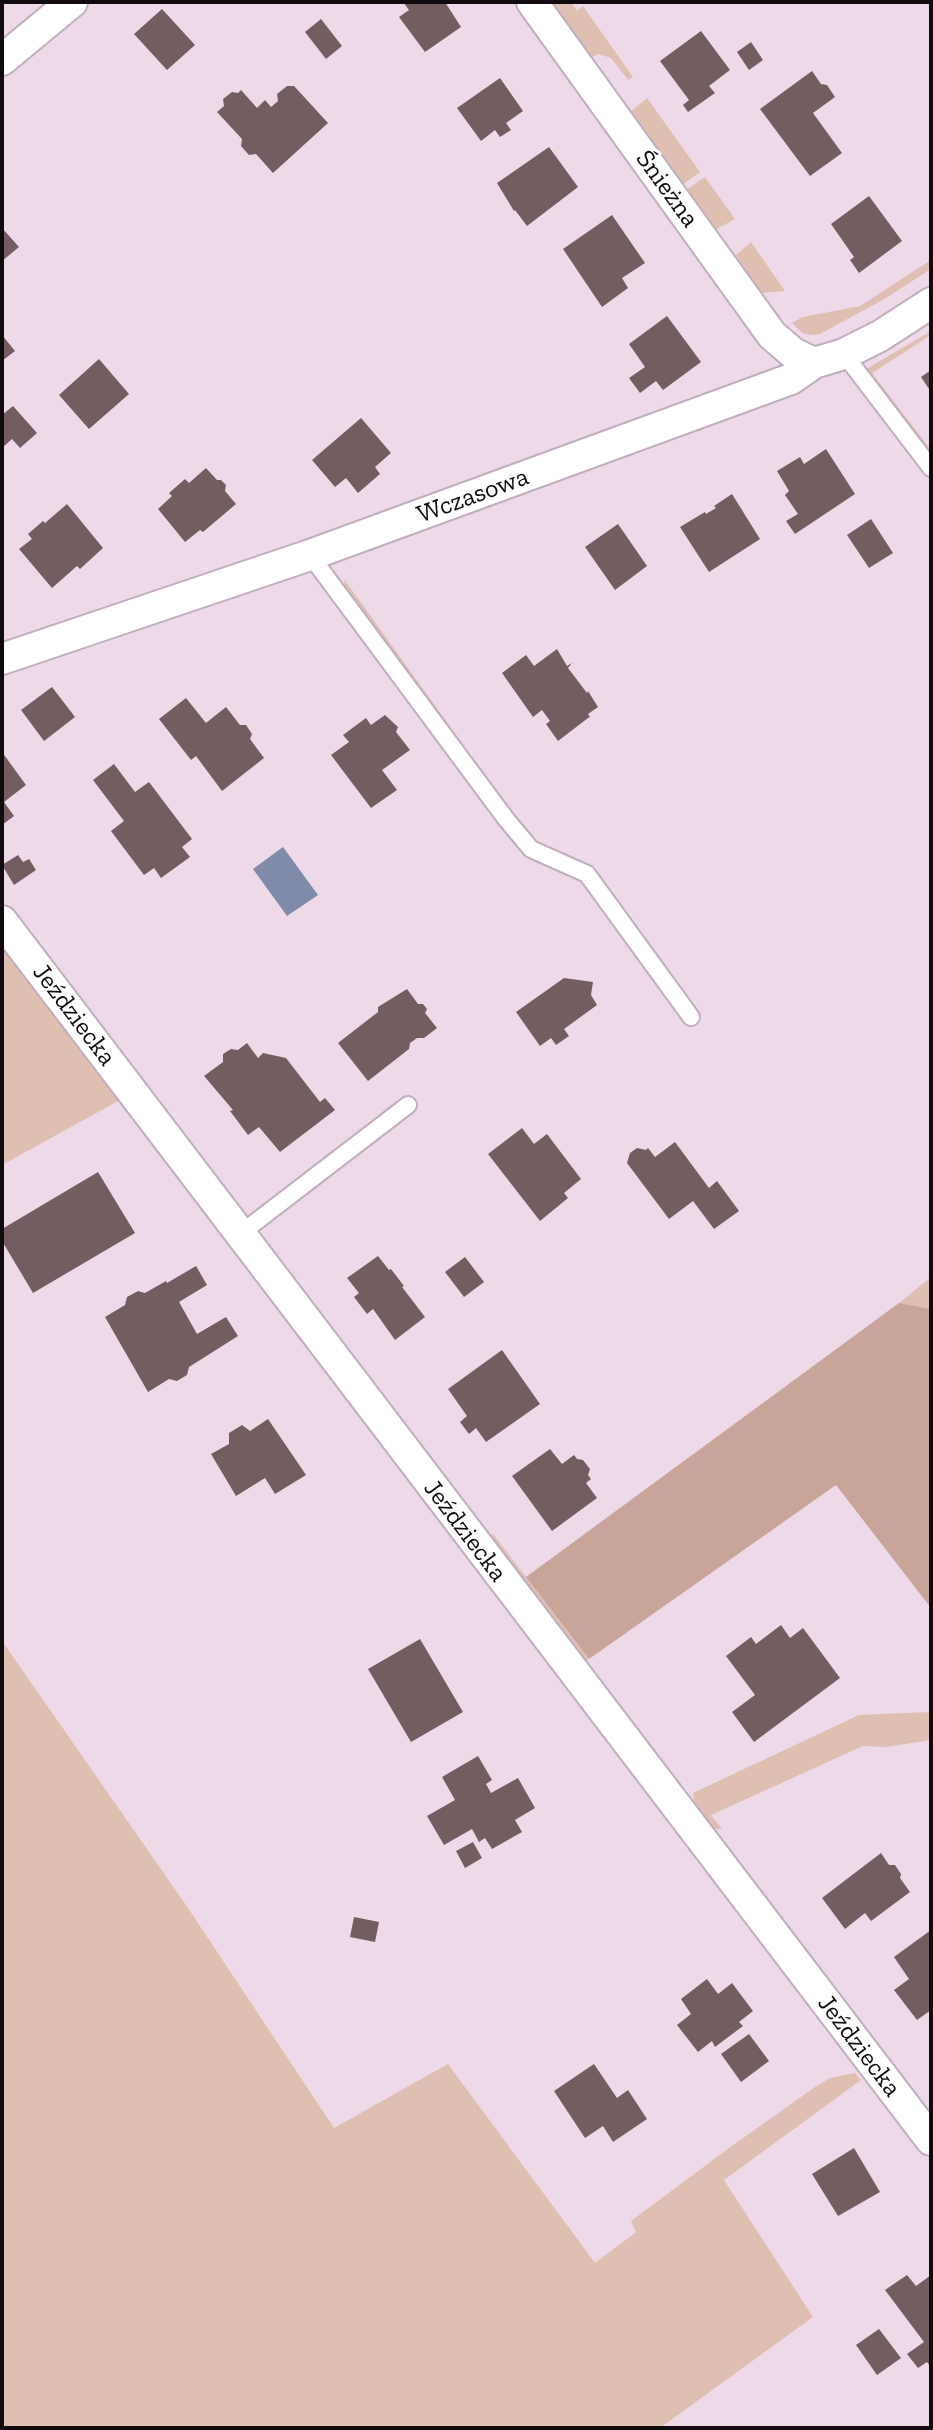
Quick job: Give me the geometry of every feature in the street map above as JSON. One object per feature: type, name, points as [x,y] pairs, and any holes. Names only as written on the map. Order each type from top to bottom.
[{"type":"street","points":[[2,60],[72,2]]},
{"type":"street","name":"Śnieżna","points":[[532,2],[772,335],[793,353],[814,363]]},
{"type":"street","name":"Wczasowa","points":[[2,659],[310,555],[791,379],[814,363],[844,354],[880,336],[931,303]]},
{"type":"street","name":"Jeździecka","points":[[2,921],[931,2140]]},
{"type":"lane","points":[[844,354],[931,468]]},
{"type":"lane","points":[[310,555],[506,819],[531,849],[587,874],[691,1017]]},
{"type":"lane","points":[[240,1234],[408,1105]]},
{"type":"shaded area","points":[[547,2],[571,2],[577,11],[583,6],[633,77],[628,80],[611,58],[599,54],[587,59]]},
{"type":"shaded area","points":[[647,98],[700,172],[682,185],[629,113]]},
{"type":"shaded area","points":[[705,177],[735,219],[715,230],[686,190]]},
{"type":"shaded area","points":[[751,242],[785,291],[761,293],[736,255]]},
{"type":"shaded area","points":[[931,260],[931,269],[820,334],[802,333],[792,323],[803,317],[860,306]]},
{"type":"shaded area","points":[[931,331],[931,335],[872,373],[931,450],[931,458],[872,381],[868,368]]},
{"type":"shaded area","points":[[344,579],[459,739],[454,738],[345,588]]},
{"type":"shaded area","points":[[2,940],[122,1099],[2,1165]]},
{"type":"shaded area","points":[[931,1277],[931,1309],[899,1303]]},
{"type":"shaded area","points":[[899,1303],[931,1309],[931,1608],[836,1485],[589,1659],[526,1577]]},
{"type":"shaded area","points":[[493,1534],[589,1659],[581,1664],[485,1541]]},
{"type":"shaded area","points":[[2,1641],[186,1905],[334,2128],[448,2064],[595,2263],[636,2232],[631,2221],[729,2148],[830,2078],[855,2073],[861,2080],[724,2180],[813,2317],[660,2428],[2,2428]]},
{"type":"shaded area","points":[[931,1712],[931,1740],[886,1747],[863,1746],[711,1815],[722,1829],[708,1826],[694,1801],[693,1793],[859,1715]]},
{"type":"water","points":[[283,847],[318,895],[287,916],[253,869]]},
{"type":"building","points":[[403,2],[445,2],[461,27],[425,52],[399,17],[409,10]]},
{"type":"building","points":[[162,9],[195,45],[167,70],[134,34]]},
{"type":"building","points":[[321,19],[342,46],[326,59],[305,32]]},
{"type":"building","points":[[701,31],[730,70],[709,86],[715,93],[688,112],[683,105],[689,100],[660,61]]},
{"type":"building","points":[[751,42],[763,60],[749,70],[737,52]]},
{"type":"building","points":[[812,71],[835,97],[813,113],[842,153],[810,176],[760,109]]},
{"type":"building","points":[[500,78],[523,111],[506,123],[511,130],[500,137],[495,130],[481,141],[457,108]]},
{"type":"building","points":[[287,86],[294,86],[328,123],[273,173],[256,154],[249,155],[241,146],[242,139],[217,112],[224,106],[223,99],[241,90],[257,108],[265,100],[271,107],[278,101],[277,94]]},
{"type":"building","points":[[549,147],[578,187],[527,226],[497,183]]},
{"type":"building","points":[[869,196],[902,241],[859,273],[850,260],[854,257],[831,224]]},
{"type":"building","points":[[612,215],[645,263],[622,278],[628,288],[602,307],[563,249]]},
{"type":"building","points":[[2,228],[19,247],[2,261]]},
{"type":"building","points":[[667,316],[701,362],[663,390],[656,381],[640,393],[629,378],[645,367],[629,344]]},
{"type":"building","points":[[2,335],[15,351],[2,361]]},
{"type":"building","points":[[99,359],[129,394],[89,429],[59,395]]},
{"type":"building","points":[[931,370],[931,392],[921,377]]},
{"type":"building","points":[[13,406],[37,433],[20,448],[12,439],[2,448],[2,415]]},
{"type":"building","points":[[361,418],[391,453],[375,467],[380,474],[358,493],[346,478],[335,487],[312,460]]},
{"type":"building","points":[[826,449],[855,494],[795,534],[786,521],[798,514],[785,495],[789,491],[777,471],[800,457],[804,464]]},
{"type":"building","points":[[206,468],[226,485],[225,491],[236,504],[203,532],[200,530],[185,542],[158,509],[172,496],[169,493],[185,479],[189,483]]},
{"type":"building","points":[[732,494],[760,539],[709,572],[680,527],[716,508],[714,506]]},
{"type":"building","points":[[67,504],[103,548],[52,588],[19,549],[32,539],[28,534]]},
{"type":"building","points":[[871,519],[893,553],[869,568],[847,535]]},
{"type":"building","points":[[618,524],[647,566],[615,590],[585,547]]},
{"type":"building","points":[[557,649],[567,666],[572,663],[568,668],[598,707],[588,714],[590,717],[558,741],[546,724],[550,721],[542,710],[533,717],[502,673],[526,655],[534,666]]},
{"type":"building","points":[[52,687],[75,717],[44,741],[21,710]]},
{"type":"building","points":[[186,698],[206,723],[226,707],[240,725],[246,725],[252,734],[250,739],[264,758],[222,791],[196,756],[191,760],[159,719]]},
{"type":"building","points":[[385,715],[398,727],[396,732],[410,750],[382,770],[397,790],[371,808],[331,755],[349,742],[343,735],[366,718],[371,725]]},
{"type":"building","points":[[2,752],[26,785],[4,802],[14,816],[2,825]]},
{"type":"building","points":[[114,764],[135,792],[149,782],[192,839],[182,847],[190,857],[161,878],[154,868],[144,875],[111,831],[124,821],[93,780]]},
{"type":"building","points":[[18,855],[23,862],[29,859],[36,870],[14,885],[2,865]]},
{"type":"building","points":[[564,978],[593,982],[591,995],[597,1005],[564,1029],[569,1036],[556,1045],[551,1038],[540,1046],[516,1012]]},
{"type":"building","points":[[407,989],[418,1004],[423,1004],[427,1009],[425,1013],[437,1028],[424,1038],[410,1043],[409,1049],[368,1081],[338,1043],[378,1012],[378,1007]]},
{"type":"building","points":[[247,1043],[258,1058],[263,1053],[286,1058],[320,1102],[325,1098],[335,1110],[280,1152],[259,1127],[248,1135],[230,1111],[233,1110],[204,1076],[223,1062],[223,1054],[231,1049],[238,1050]]},
{"type":"building","points":[[522,1128],[534,1144],[547,1134],[581,1179],[564,1193],[568,1198],[540,1221],[488,1154]]},
{"type":"building","points":[[675,1142],[709,1188],[717,1181],[739,1211],[714,1229],[693,1201],[669,1219],[627,1163],[630,1153],[637,1148],[648,1148],[655,1157]]},
{"type":"building","points":[[98,1172],[135,1233],[33,1293],[2,1241],[2,1229]]},
{"type":"building","points":[[378,1256],[425,1317],[395,1340],[373,1309],[367,1314],[354,1297],[359,1293],[347,1278]]},
{"type":"building","points":[[465,1257],[484,1282],[464,1297],[445,1272]]},
{"type":"building","points":[[196,1266],[207,1285],[179,1302],[197,1334],[226,1317],[238,1336],[189,1367],[187,1375],[177,1381],[169,1379],[148,1392],[105,1317],[125,1305],[127,1297],[138,1291],[145,1293]]},
{"type":"building","points":[[502,1350],[540,1404],[486,1442],[476,1428],[469,1434],[460,1422],[467,1416],[448,1389]]},
{"type":"building","points":[[268,1419],[306,1475],[275,1494],[265,1478],[236,1496],[211,1454],[229,1444],[229,1433],[242,1425],[250,1431]]},
{"type":"building","points":[[550,1449],[562,1464],[574,1455],[583,1460],[590,1469],[588,1475],[591,1479],[586,1483],[597,1498],[552,1531],[512,1476]]},
{"type":"building","points":[[781,1625],[790,1638],[803,1628],[840,1678],[754,1742],[732,1712],[755,1695],[726,1656],[751,1637],[756,1644]]},
{"type":"building","points":[[420,1639],[463,1712],[411,1742],[368,1669]]},
{"type":"building","points":[[478,1756],[492,1780],[486,1784],[491,1793],[518,1778],[535,1808],[515,1820],[522,1832],[492,1849],[485,1838],[479,1842],[472,1829],[444,1845],[427,1816],[455,1800],[442,1777]]},
{"type":"building","points":[[473,1842],[482,1858],[465,1868],[456,1851]]},
{"type":"building","points":[[881,1853],[889,1865],[895,1865],[910,1892],[871,1921],[865,1913],[845,1929],[822,1898]]},
{"type":"building","points":[[354,1917],[379,1922],[375,1942],[350,1937]]},
{"type":"building","points":[[931,1930],[931,2010],[917,2020],[894,1990],[909,1979],[894,1957]]},
{"type":"building","points":[[707,1979],[718,1994],[732,1983],[753,2011],[739,2022],[743,2026],[715,2047],[712,2041],[698,2052],[677,2025],[691,2014],[681,1999]]},
{"type":"building","points":[[749,2034],[769,2061],[741,2082],[721,2054]]},
{"type":"building","points":[[594,2064],[617,2098],[628,2090],[647,2119],[613,2142],[603,2126],[585,2138],[554,2091]]},
{"type":"building","points":[[854,2148],[880,2192],[838,2216],[812,2174]]},
{"type":"building","points":[[907,2275],[916,2286],[931,2275],[931,2368],[927,2362],[918,2368],[907,2354],[924,2342],[885,2290]]},
{"type":"building","points":[[879,2329],[901,2358],[877,2375],[856,2345]]}]
